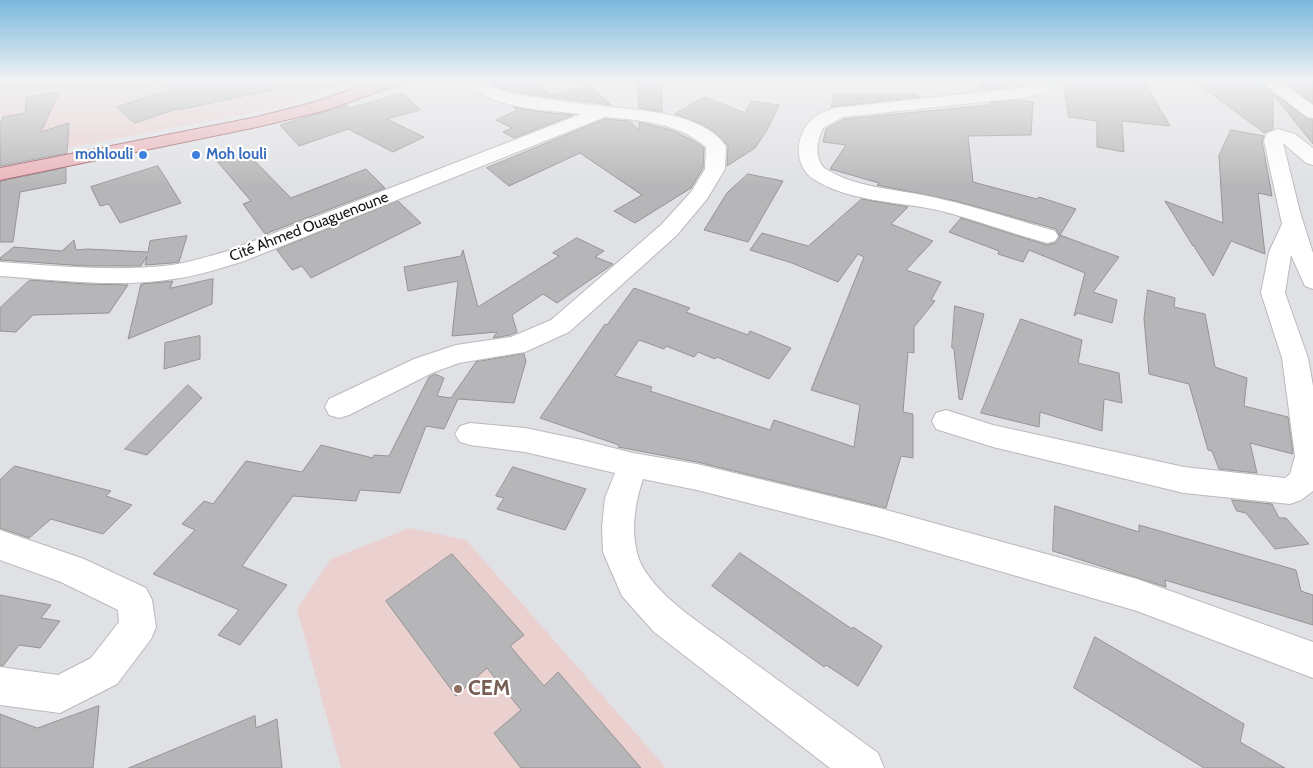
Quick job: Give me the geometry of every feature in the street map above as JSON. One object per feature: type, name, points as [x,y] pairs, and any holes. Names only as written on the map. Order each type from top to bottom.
[{"type":"main road","points":[[0,174],[282,116]]},
{"type":"street","name":"Cité Ahmed Ouaguenoune","points":[[0,269],[80,274],[141,274],[195,268],[245,252],[594,116]]},
{"type":"street","points":[[339,407],[423,366],[456,354],[516,346],[560,326],[669,230],[700,195],[715,169],[716,146],[700,132],[673,122],[647,116]]},
{"type":"street","points":[[829,116],[814,125],[808,146],[810,162],[816,171],[827,178],[858,190],[939,204],[1047,236]]},
{"type":"street","points":[[1313,160],[1296,141],[1278,134],[1274,138],[1273,141],[1292,226],[1300,254],[1313,281]]},
{"type":"street","points":[[946,421],[993,436],[1184,480],[1290,490],[1304,481],[1310,456],[1295,358],[1273,294],[1280,252],[1292,226]]},
{"type":"street","points":[[470,434],[525,440],[633,465],[697,477],[879,522],[1128,592],[1313,660]]},
{"type":"street","points":[[633,465],[621,498],[618,527],[620,552],[634,585],[667,620],[863,768]]},
{"type":"street","points":[[0,545],[72,570],[134,600],[138,627],[104,671],[60,694],[0,686]]},
{"type":"shaded area","points":[[0,116],[236,116],[0,161]]},
{"type":"shaded area","name":"CEM","points":[[409,528],[466,540],[666,768],[341,768],[297,609],[331,559]]},
{"type":"building","points":[[48,116],[41,132],[69,123],[67,153],[0,166],[0,122],[3,117]]},
{"type":"building","points":[[126,116],[156,116],[135,123]]},
{"type":"building","points":[[311,116],[399,116],[387,119],[424,137],[393,152],[348,129],[299,146],[280,125]]},
{"type":"building","points":[[505,116],[571,116],[514,138],[503,132],[512,128],[496,120]]},
{"type":"building","points":[[680,116],[774,116],[755,148],[727,166],[728,146],[716,133],[702,124]]},
{"type":"building","points":[[877,116],[1032,116],[1031,135],[968,136],[973,182],[1037,199],[1039,197],[1076,209],[1060,235],[1119,257],[1093,292],[1117,300],[1112,323],[1078,313],[1074,316],[1085,273],[1029,250],[1023,262],[998,254],[999,251],[949,232],[961,218],[1047,245],[1055,243],[1060,237],[1056,229],[956,201],[877,185],[879,183],[830,169],[846,145],[823,142],[826,129],[844,119]]},
{"type":"building","points":[[1164,116],[1170,126],[1122,121],[1124,152],[1097,147],[1097,121],[1069,117]]},
{"type":"building","points":[[1242,116],[1273,116],[1273,129],[1265,133]]},
{"type":"building","points":[[1290,116],[1303,116],[1313,120],[1313,144]]},
{"type":"building","points":[[605,119],[629,121],[639,130],[639,122],[671,130],[704,148],[703,168],[691,188],[635,223],[614,211],[642,195],[580,153],[509,186],[487,168]]},
{"type":"building","points":[[1231,130],[1264,136],[1262,141],[1272,196],[1258,193],[1265,254],[1231,241],[1213,276],[1165,201],[1223,223],[1219,156]]},
{"type":"building","points":[[245,151],[291,198],[366,169],[385,188],[265,234],[243,204],[251,201],[216,160]]},
{"type":"building","points":[[158,166],[181,203],[120,223],[109,204],[100,206],[91,187]]},
{"type":"building","points":[[66,168],[66,183],[20,192],[13,242],[0,242],[0,182]]},
{"type":"building","points":[[748,174],[783,181],[748,242],[704,230],[727,193]]},
{"type":"building","points":[[862,199],[908,207],[891,224],[933,241],[906,270],[941,282],[931,300],[935,301],[914,327],[914,353],[908,352],[903,412],[913,414],[913,458],[901,456],[886,508],[697,462],[618,447],[619,445],[540,418],[605,324],[607,325],[634,288],[690,308],[686,312],[748,335],[750,331],[791,348],[769,379],[717,357],[715,359],[698,352],[694,357],[666,346],[664,349],[639,340],[615,376],[652,387],[650,391],[770,430],[774,420],[854,447],[860,405],[811,390],[864,257],[858,254],[838,282],[792,263],[750,250],[762,233],[808,246]]},
{"type":"building","points":[[398,201],[421,223],[311,278],[302,266],[292,270],[277,250]]},
{"type":"building","points":[[187,236],[179,262],[172,263],[145,265],[147,256],[141,266],[86,266],[0,260],[14,247],[62,251],[74,240],[76,250],[148,252],[150,241]]},
{"type":"building","points":[[577,238],[604,251],[595,257],[613,264],[557,303],[543,294],[512,315],[517,332],[510,335],[493,338],[497,332],[452,336],[458,281],[408,291],[404,267],[461,256],[463,250],[478,307],[559,256],[553,253]]},
{"type":"building","points":[[213,279],[212,304],[128,339],[141,284],[173,281],[170,288]]},
{"type":"building","points":[[30,280],[128,285],[109,313],[33,315],[16,332],[0,331],[0,308]]},
{"type":"building","points":[[1148,290],[1175,298],[1174,307],[1205,314],[1215,367],[1247,378],[1244,406],[1288,417],[1293,454],[1250,443],[1257,473],[1219,469],[1212,451],[1208,450],[1189,384],[1149,374],[1144,319]]},
{"type":"building","points":[[955,306],[984,314],[962,400],[959,399],[954,349],[952,348]]},
{"type":"building","points":[[1021,319],[1082,340],[1078,363],[1119,373],[1122,403],[1104,399],[1102,431],[1040,412],[1039,427],[981,413]]},
{"type":"building","points":[[200,336],[200,359],[164,369],[165,343]]},
{"type":"building","points":[[524,354],[526,361],[514,403],[458,399],[444,429],[426,426],[400,493],[360,490],[356,501],[293,496],[242,566],[287,585],[240,645],[218,635],[239,610],[153,574],[195,530],[182,524],[204,501],[213,504],[246,461],[302,472],[321,445],[373,458],[374,455],[389,456],[429,377],[435,374],[444,378],[437,396],[451,398],[476,362]]},
{"type":"building","points":[[188,385],[202,398],[147,455],[125,449]]},
{"type":"building","points":[[15,466],[111,491],[106,496],[132,505],[103,534],[51,519],[29,538],[0,528],[0,480]]},
{"type":"building","points":[[513,467],[586,489],[565,530],[497,509],[504,498],[496,496]]},
{"type":"building","points":[[1232,500],[1272,504],[1279,518],[1286,518],[1309,544],[1275,549],[1246,513],[1237,511]]},
{"type":"building","points":[[1055,506],[1139,532],[1139,525],[1296,570],[1301,591],[1313,595],[1313,625],[1165,580],[1166,587],[1053,551]]},
{"type":"building","points":[[740,553],[852,629],[853,627],[882,646],[858,686],[826,665],[824,667],[712,586]]},
{"type":"building","points":[[452,554],[524,635],[510,646],[544,686],[558,672],[641,768],[521,768],[494,733],[521,710],[487,668],[456,696],[386,601]]},
{"type":"building","points":[[0,595],[51,605],[41,618],[60,621],[40,648],[19,645],[3,666],[0,665]]},
{"type":"building","points":[[1095,637],[1244,724],[1240,742],[1285,768],[1204,768],[1074,688]]},
{"type":"building","points":[[99,706],[93,768],[0,768],[0,714],[37,728]]},
{"type":"building","points":[[255,716],[256,728],[277,719],[282,768],[129,768]]},
{"type":"place","name":"mohlouli","points":[[143,155]]},
{"type":"place","name":"Moh louli","points":[[196,155]]},
{"type":"place","name":"CEM","points":[[458,689]]}]
